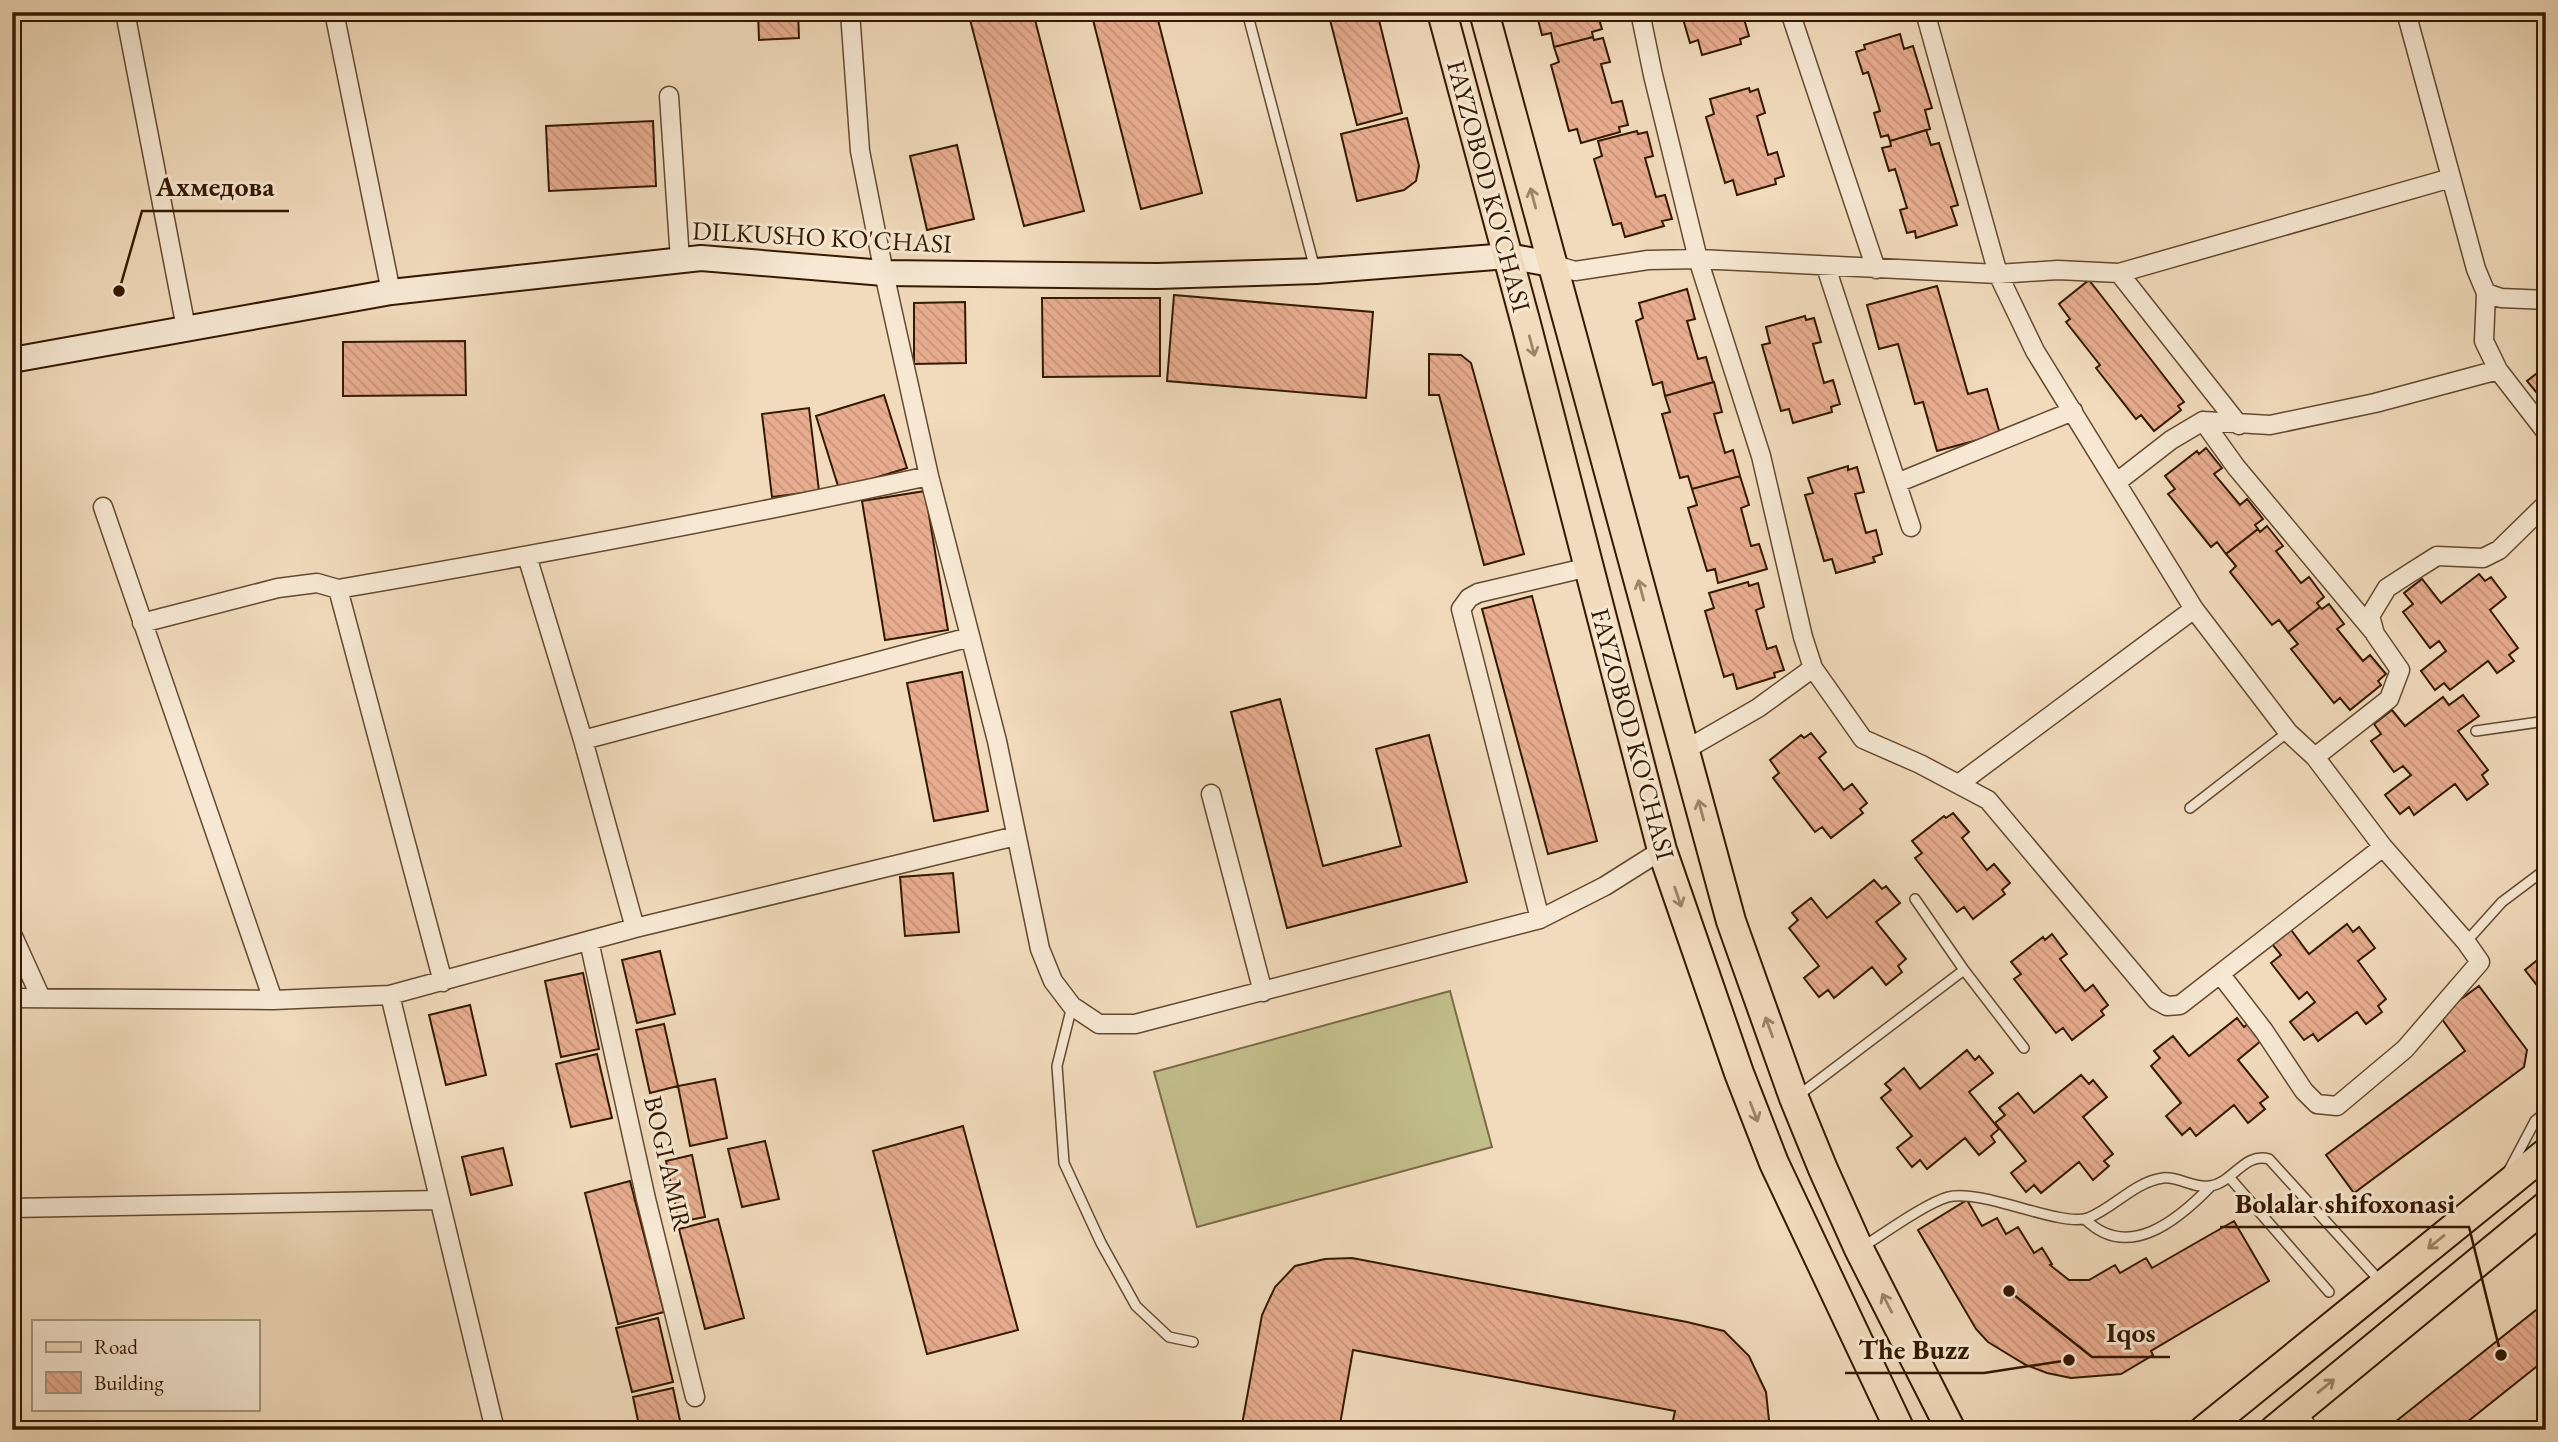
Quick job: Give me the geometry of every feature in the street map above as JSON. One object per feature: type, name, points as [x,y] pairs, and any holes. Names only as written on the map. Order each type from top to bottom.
[{"type":"main road","name":"FAYZOBOD KO'CHASI","points":[[1442,12],[1662,850],[1739,1073],[1774,1163],[1900,1430]]},
{"type":"main road","name":"FAYZOBOD KO'CHASI","points":[[1484,12],[1731,921],[1794,1098],[1823,1169],[1859,1249],[1953,1425]]},
{"type":"main road","points":[[2204,1430],[2546,1153]]},
{"type":"main road","points":[[2274,1430],[2307,1419],[2546,1206]]},
{"type":"main road","points":[[2182,1430],[2257,1387]]},
{"type":"street","points":[[125,12],[186,328]]},
{"type":"street","points":[[334,12],[391,292]]},
{"type":"street","points":[[850,12],[860,152],[929,476],[997,741],[1046,966],[1053,981],[1072,1006],[1100,1024],[1135,1024],[1540,919],[1605,886],[1662,850]]},
{"type":"street","points":[[1640,12],[1698,259],[1761,456],[1803,638],[1813,668],[1863,739],[1960,783],[1988,800],[2156,1000],[2167,1006],[2180,1005],[2221,975],[2383,847]]},
{"type":"street","points":[[1790,12],[1876,269]]},
{"type":"street","points":[[1925,12],[1998,274],[2035,351],[2194,609],[2288,732],[2315,757],[2383,847],[2466,942],[2480,962],[2405,1049],[2337,1106],[2316,1104],[2304,1091],[2264,1031],[2221,975]]},
{"type":"street","points":[[2406,12],[2476,269],[2486,293],[2484,341],[2498,370],[2546,432]]},
{"type":"street","points":[[670,96],[680,260]]},
{"type":"street","points":[[1551,264],[1575,271],[1648,260],[1698,259],[1998,274],[2058,270],[2119,273],[2451,178]]},
{"type":"street","name":"DILKUSHO KO'CHASI","points":[[12,360],[391,292],[701,258],[884,273],[1157,276],[1316,271],[1508,256],[1551,264]]},
{"type":"street","points":[[1826,267],[1911,527]]},
{"type":"street","points":[[2119,273],[2239,425]]},
{"type":"street","points":[[2486,293],[2501,298],[2546,300]]},
{"type":"street","points":[[2117,482],[2171,440],[2203,421],[2270,425],[2375,403],[2498,370]]},
{"type":"street","points":[[1897,483],[2073,411]]},
{"type":"street","points":[[2203,421],[2236,467],[2375,634],[2400,670],[2389,699],[2315,757]]},
{"type":"street","points":[[142,623],[278,588],[317,583],[338,589],[770,510],[929,476]]},
{"type":"street","points":[[2375,634],[2370,616],[2387,589],[2437,556],[2483,558],[2499,550],[2546,504]]},
{"type":"street","points":[[103,507],[273,1000]]},
{"type":"street","points":[[527,556],[583,740],[635,928]]},
{"type":"street","points":[[1540,919],[1461,610],[1469,598],[1478,593],[1589,567]]},
{"type":"street","points":[[338,589],[443,982]]},
{"type":"street","points":[[1960,783],[2194,609]]},
{"type":"street","points":[[583,740],[970,637]]},
{"type":"street","points":[[1685,750],[1758,708],[1813,668]]},
{"type":"street","points":[[1211,794],[1262,992]]},
{"type":"street","points":[[12,998],[273,1000],[390,995],[635,928],[1016,836]]},
{"type":"street","points":[[12,934],[41,998]]},
{"type":"street","points":[[589,941],[646,1199],[695,1397]]},
{"type":"street","points":[[390,995],[495,1430]]},
{"type":"street","points":[[12,1208],[439,1200]]},
{"type":"lane","points":[[1247,12],[1316,271]]},
{"type":"lane","points":[[2476,730],[2546,721]]},
{"type":"lane","points":[[2190,808],[2288,732]]},
{"type":"lane","points":[[2466,942],[2502,902],[2546,869]]},
{"type":"lane","points":[[1915,899],[1964,970],[2024,1048]]},
{"type":"lane","points":[[1794,1098],[1964,970]]},
{"type":"lane","points":[[1072,1006],[1057,1066],[1064,1163],[1101,1243],[1136,1306],[1169,1337],[1193,1342]]},
{"type":"lane","points":[[2498,1191],[2535,1121],[2546,1112]]},
{"type":"lane","points":[[2085,1219],[2096,1230],[2122,1239],[2143,1235],[2166,1224],[2197,1201],[2211,1186],[2259,1156],[2269,1159],[2384,1285]]},
{"type":"lane","points":[[1859,1249],[1947,1197],[1969,1195],[2031,1212],[2085,1219],[2136,1188],[2164,1177],[2198,1186],[2211,1186]]},
{"type":"lane","points":[[2229,1177],[2329,1292]]},
{"type":"shaded area","points":[[1450,991],[1492,1147],[1197,1227],[1154,1072]]},
{"type":"building","points":[[758,12],[798,12],[799,38],[759,40]]},
{"type":"building","points":[[968,12],[1033,12],[1084,211],[1024,226]]},
{"type":"building","points":[[1091,12],[1156,12],[1202,193],[1141,209]]},
{"type":"building","points":[[1328,12],[1377,12],[1402,113],[1357,125]]},
{"type":"building","points":[[1536,12],[1597,12],[1602,29],[1592,32],[1593,37],[1554,47],[1551,33],[1542,35]]},
{"type":"building","points":[[1681,12],[1732,12],[1733,15],[1742,12],[1749,36],[1740,39],[1741,44],[1702,55],[1698,40],[1690,43]]},
{"type":"building","points":[[1900,34],[1904,49],[1913,46],[1932,108],[1925,110],[1930,129],[1890,141],[1888,135],[1881,137],[1874,113],[1880,111],[1868,72],[1863,74],[1856,52],[1865,49],[1864,45]]},
{"type":"building","points":[[1593,37],[1594,40],[1603,38],[1610,62],[1601,64],[1612,103],[1622,101],[1628,125],[1619,127],[1620,132],[1581,143],[1577,129],[1569,131],[1551,65],[1559,62],[1554,47]]},
{"type":"building","points":[[1749,88],[1750,92],[1758,89],[1765,113],[1757,116],[1768,155],[1777,152],[1784,176],[1775,179],[1776,184],[1737,195],[1733,180],[1725,183],[1706,117],[1714,114],[1710,99]]},
{"type":"building","points":[[1407,118],[1419,166],[1416,181],[1404,190],[1357,201],[1341,134]]},
{"type":"building","points":[[653,121],[656,186],[549,191],[546,126]]},
{"type":"building","points":[[1926,130],[1931,145],[1939,143],[1958,205],[1951,207],[1957,225],[1916,238],[1915,231],[1907,233],[1900,210],[1907,208],[1895,169],[1889,171],[1882,148],[1891,146],[1890,141]]},
{"type":"building","points":[[1637,131],[1638,134],[1647,132],[1653,156],[1645,158],[1656,197],[1665,195],[1672,219],[1662,221],[1664,226],[1625,237],[1621,223],[1613,225],[1594,159],[1602,156],[1598,141]]},
{"type":"building","points":[[957,145],[974,219],[927,230],[910,156]]},
{"type":"building","points":[[2089,280],[2184,402],[2178,406],[2181,410],[2154,431],[2141,415],[2136,419],[2096,368],[2100,365],[2066,322],[2070,319],[2059,304]]},
{"type":"building","points":[[1937,286],[1968,394],[1987,389],[2000,434],[1937,451],[1923,402],[1915,404],[1898,344],[1879,349],[1867,305]]},
{"type":"building","points":[[1687,289],[1695,319],[1687,321],[1698,359],[1706,357],[1713,382],[1665,396],[1662,382],[1653,385],[1636,321],[1643,318],[1639,303]]},
{"type":"building","points":[[1174,295],[1373,312],[1366,398],[1167,381]]},
{"type":"building","points":[[1042,298],[1160,298],[1160,376],[1043,377]]},
{"type":"building","points":[[965,302],[966,363],[914,364],[914,303]]},
{"type":"building","points":[[1805,316],[1806,320],[1814,318],[1821,342],[1813,344],[1824,383],[1833,380],[1840,404],[1831,407],[1832,412],[1793,423],[1789,409],[1781,411],[1762,345],[1770,343],[1766,327]]},
{"type":"building","points":[[465,341],[466,395],[343,396],[343,342]]},
{"type":"building","points":[[1429,354],[1461,355],[1471,363],[1524,554],[1484,565],[1439,395],[1429,395]]},
{"type":"building","points":[[2546,366],[2546,404],[2527,381]]},
{"type":"building","points":[[1714,382],[1722,412],[1714,414],[1725,453],[1733,450],[1740,476],[1692,489],[1688,476],[1680,478],[1662,414],[1670,412],[1665,396]]},
{"type":"building","points":[[884,395],[907,468],[839,489],[816,416]]},
{"type":"building","points":[[809,408],[819,491],[772,497],[762,414]]},
{"type":"building","points":[[2206,448],[2222,468],[2214,474],[2240,505],[2247,499],[2263,519],[2255,525],[2258,529],[2226,554],[2217,542],[2211,547],[2168,494],[2175,489],[2165,476],[2197,451],[2199,454]]},
{"type":"building","points":[[1848,466],[1848,470],[1857,467],[1864,492],[1855,494],[1866,533],[1876,530],[1882,554],[1873,557],[1875,562],[1836,573],[1832,559],[1824,561],[1805,495],[1813,493],[1808,478]]},
{"type":"building","points":[[1740,476],[1749,505],[1741,508],[1751,546],[1759,544],[1767,569],[1718,583],[1715,569],[1707,571],[1688,508],[1697,505],[1692,489]]},
{"type":"building","points":[[925,491],[948,630],[885,640],[862,501]]},
{"type":"building","points":[[2267,526],[2283,546],[2276,551],[2301,583],[2309,577],[2324,597],[2317,603],[2320,607],[2288,632],[2279,620],[2272,625],[2230,572],[2236,566],[2226,554],[2258,529],[2260,532]]},
{"type":"building","points":[[2479,574],[2485,581],[2491,577],[2506,597],[2490,610],[2518,648],[2509,655],[2514,661],[2497,673],[2488,661],[2450,690],[2444,683],[2435,690],[2421,671],[2446,651],[2439,641],[2430,648],[2403,612],[2413,604],[2404,593],[2422,579],[2441,603]]},
{"type":"building","points":[[1748,582],[1749,586],[1758,583],[1764,607],[1756,610],[1767,649],[1776,646],[1784,670],[1774,673],[1775,677],[1737,689],[1733,674],[1724,677],[1705,611],[1714,608],[1709,593]]},
{"type":"building","points":[[1532,596],[1597,841],[1548,854],[1482,609]]},
{"type":"building","points":[[2329,604],[2344,624],[2337,629],[2363,661],[2370,655],[2386,674],[2378,681],[2381,685],[2350,710],[2340,698],[2334,703],[2291,649],[2298,644],[2288,632],[2320,607],[2322,609]]},
{"type":"building","points":[[962,672],[988,811],[934,821],[907,683]]},
{"type":"building","points":[[2463,695],[2479,716],[2458,731],[2488,770],[2482,775],[2488,784],[2467,800],[2455,784],[2414,815],[2409,807],[2400,814],[2385,795],[2411,775],[2403,766],[2394,772],[2371,741],[2381,734],[2374,724],[2392,710],[2405,726],[2443,697],[2449,705]]},
{"type":"building","points":[[1280,699],[1323,866],[1401,846],[1376,749],[1429,735],[1467,882],[1287,928],[1231,712]]},
{"type":"building","points":[[1811,733],[1826,752],[1819,758],[1844,790],[1852,784],[1867,803],[1860,809],[1863,813],[1831,838],[1822,827],[1815,832],[1773,778],[1779,773],[1770,760],[1801,735],[1804,738]]},
{"type":"building","points":[[1953,813],[1969,832],[1962,838],[1987,870],[1994,864],[2010,883],[2002,890],[2005,894],[1973,919],[1964,907],[1957,912],[1915,858],[1922,853],[1912,841],[1944,816],[1946,818]]},
{"type":"building","points":[[953,873],[959,932],[905,936],[900,877]]},
{"type":"building","points":[[1874,880],[1882,889],[1886,886],[1900,903],[1876,922],[1906,959],[1898,966],[1902,972],[1886,985],[1872,967],[1834,998],[1828,990],[1819,997],[1804,978],[1819,966],[1789,928],[1798,920],[1792,913],[1811,898],[1827,918]]},
{"type":"building","points":[[2347,924],[2353,932],[2359,927],[2375,948],[2358,961],[2386,999],[2378,1006],[2382,1012],[2366,1024],[2357,1012],[2318,1041],[2313,1034],[2304,1040],[2290,1022],[2315,1002],[2307,992],[2299,999],[2271,963],[2281,955],[2272,944],[2291,930],[2309,954]]},
{"type":"building","points":[[2052,934],[2067,954],[2060,959],[2085,991],[2093,985],[2108,1005],[2101,1011],[2104,1015],[2072,1040],[2063,1028],[2056,1033],[2014,979],[2021,974],[2011,962],[2043,937],[2045,940]]},
{"type":"building","points":[[660,951],[675,1014],[637,1023],[622,960]]},
{"type":"building","points":[[2546,953],[2546,997],[2525,970]]},
{"type":"building","points":[[583,973],[599,1049],[561,1057],[545,981]]},
{"type":"building","points":[[2479,986],[2527,1050],[2524,1067],[2354,1193],[2326,1155],[2465,1051],[2439,1015]]},
{"type":"building","points":[[470,1005],[486,1075],[446,1085],[429,1015]]},
{"type":"building","points":[[2237,1018],[2244,1027],[2249,1023],[2262,1040],[2238,1060],[2268,1097],[2260,1103],[2265,1109],[2248,1123],[2234,1105],[2196,1136],[2190,1128],[2182,1135],[2166,1116],[2181,1103],[2151,1066],[2160,1058],[2154,1051],[2173,1036],[2189,1056]]},
{"type":"building","points":[[664,1024],[678,1086],[650,1093],[636,1030]]},
{"type":"building","points":[[1967,1050],[1975,1060],[1979,1056],[1993,1073],[1969,1092],[1999,1129],[1991,1136],[1995,1142],[1979,1155],[1965,1138],[1927,1169],[1920,1160],[1912,1167],[1897,1148],[1912,1136],[1881,1098],[1891,1090],[1885,1084],[1904,1068],[1920,1089]]},
{"type":"building","points":[[597,1054],[612,1118],[571,1127],[556,1064]]},
{"type":"building","points":[[2081,1075],[2089,1084],[2093,1080],[2107,1097],[2083,1117],[2113,1154],[2104,1161],[2109,1166],[2093,1180],[2079,1162],[2041,1193],[2034,1185],[2026,1192],[2011,1173],[2026,1161],[1995,1123],[2005,1115],[1999,1108],[2018,1093],[2034,1113]]},
{"type":"building","points":[[715,1079],[727,1138],[690,1146],[678,1086]]},
{"type":"building","points":[[963,1126],[1018,1330],[927,1354],[873,1151]]},
{"type":"building","points":[[765,1141],[779,1199],[742,1207],[728,1149]]},
{"type":"building","points":[[503,1148],[512,1185],[471,1195],[462,1157]]},
{"type":"building","points":[[692,1155],[705,1217],[679,1222],[666,1161]]},
{"type":"building","points":[[630,1181],[664,1312],[618,1324],[585,1193]]},
{"type":"building","points":[[1967,1200],[1982,1226],[1997,1218],[2006,1234],[2018,1227],[2034,1253],[2042,1248],[2052,1264],[2050,1265],[2069,1280],[2089,1280],[2115,1265],[2120,1273],[2146,1258],[2152,1268],[2234,1221],[2269,1281],[2151,1351],[2153,1355],[2121,1374],[2071,1378],[2047,1373],[2026,1365],[1988,1342],[1976,1329],[1918,1230]]},
{"type":"building","points":[[718,1219],[744,1318],[705,1329],[679,1229]]},
{"type":"building","points":[[1352,1258],[1724,1331],[1749,1356],[1766,1392],[1770,1430],[1671,1430],[1675,1411],[1353,1350],[1339,1430],[1241,1430],[1262,1315],[1275,1287],[1295,1266],[1325,1259]]},
{"type":"building","points":[[2546,1302],[2546,1359],[2457,1430],[2385,1430]]},
{"type":"building","points":[[658,1318],[673,1382],[632,1392],[616,1328]]},
{"type":"building","points":[[673,1388],[682,1430],[640,1430],[633,1397]]},
{"type":"place","name":"Ахмедова","points":[[119,291]]},
{"type":"place","name":"Iqos","points":[[2009,1291]]},
{"type":"place","name":"Bolalar shifoxonasi","points":[[2501,1355]]},
{"type":"place","name":"The Buzz","points":[[2069,1360]]}]
